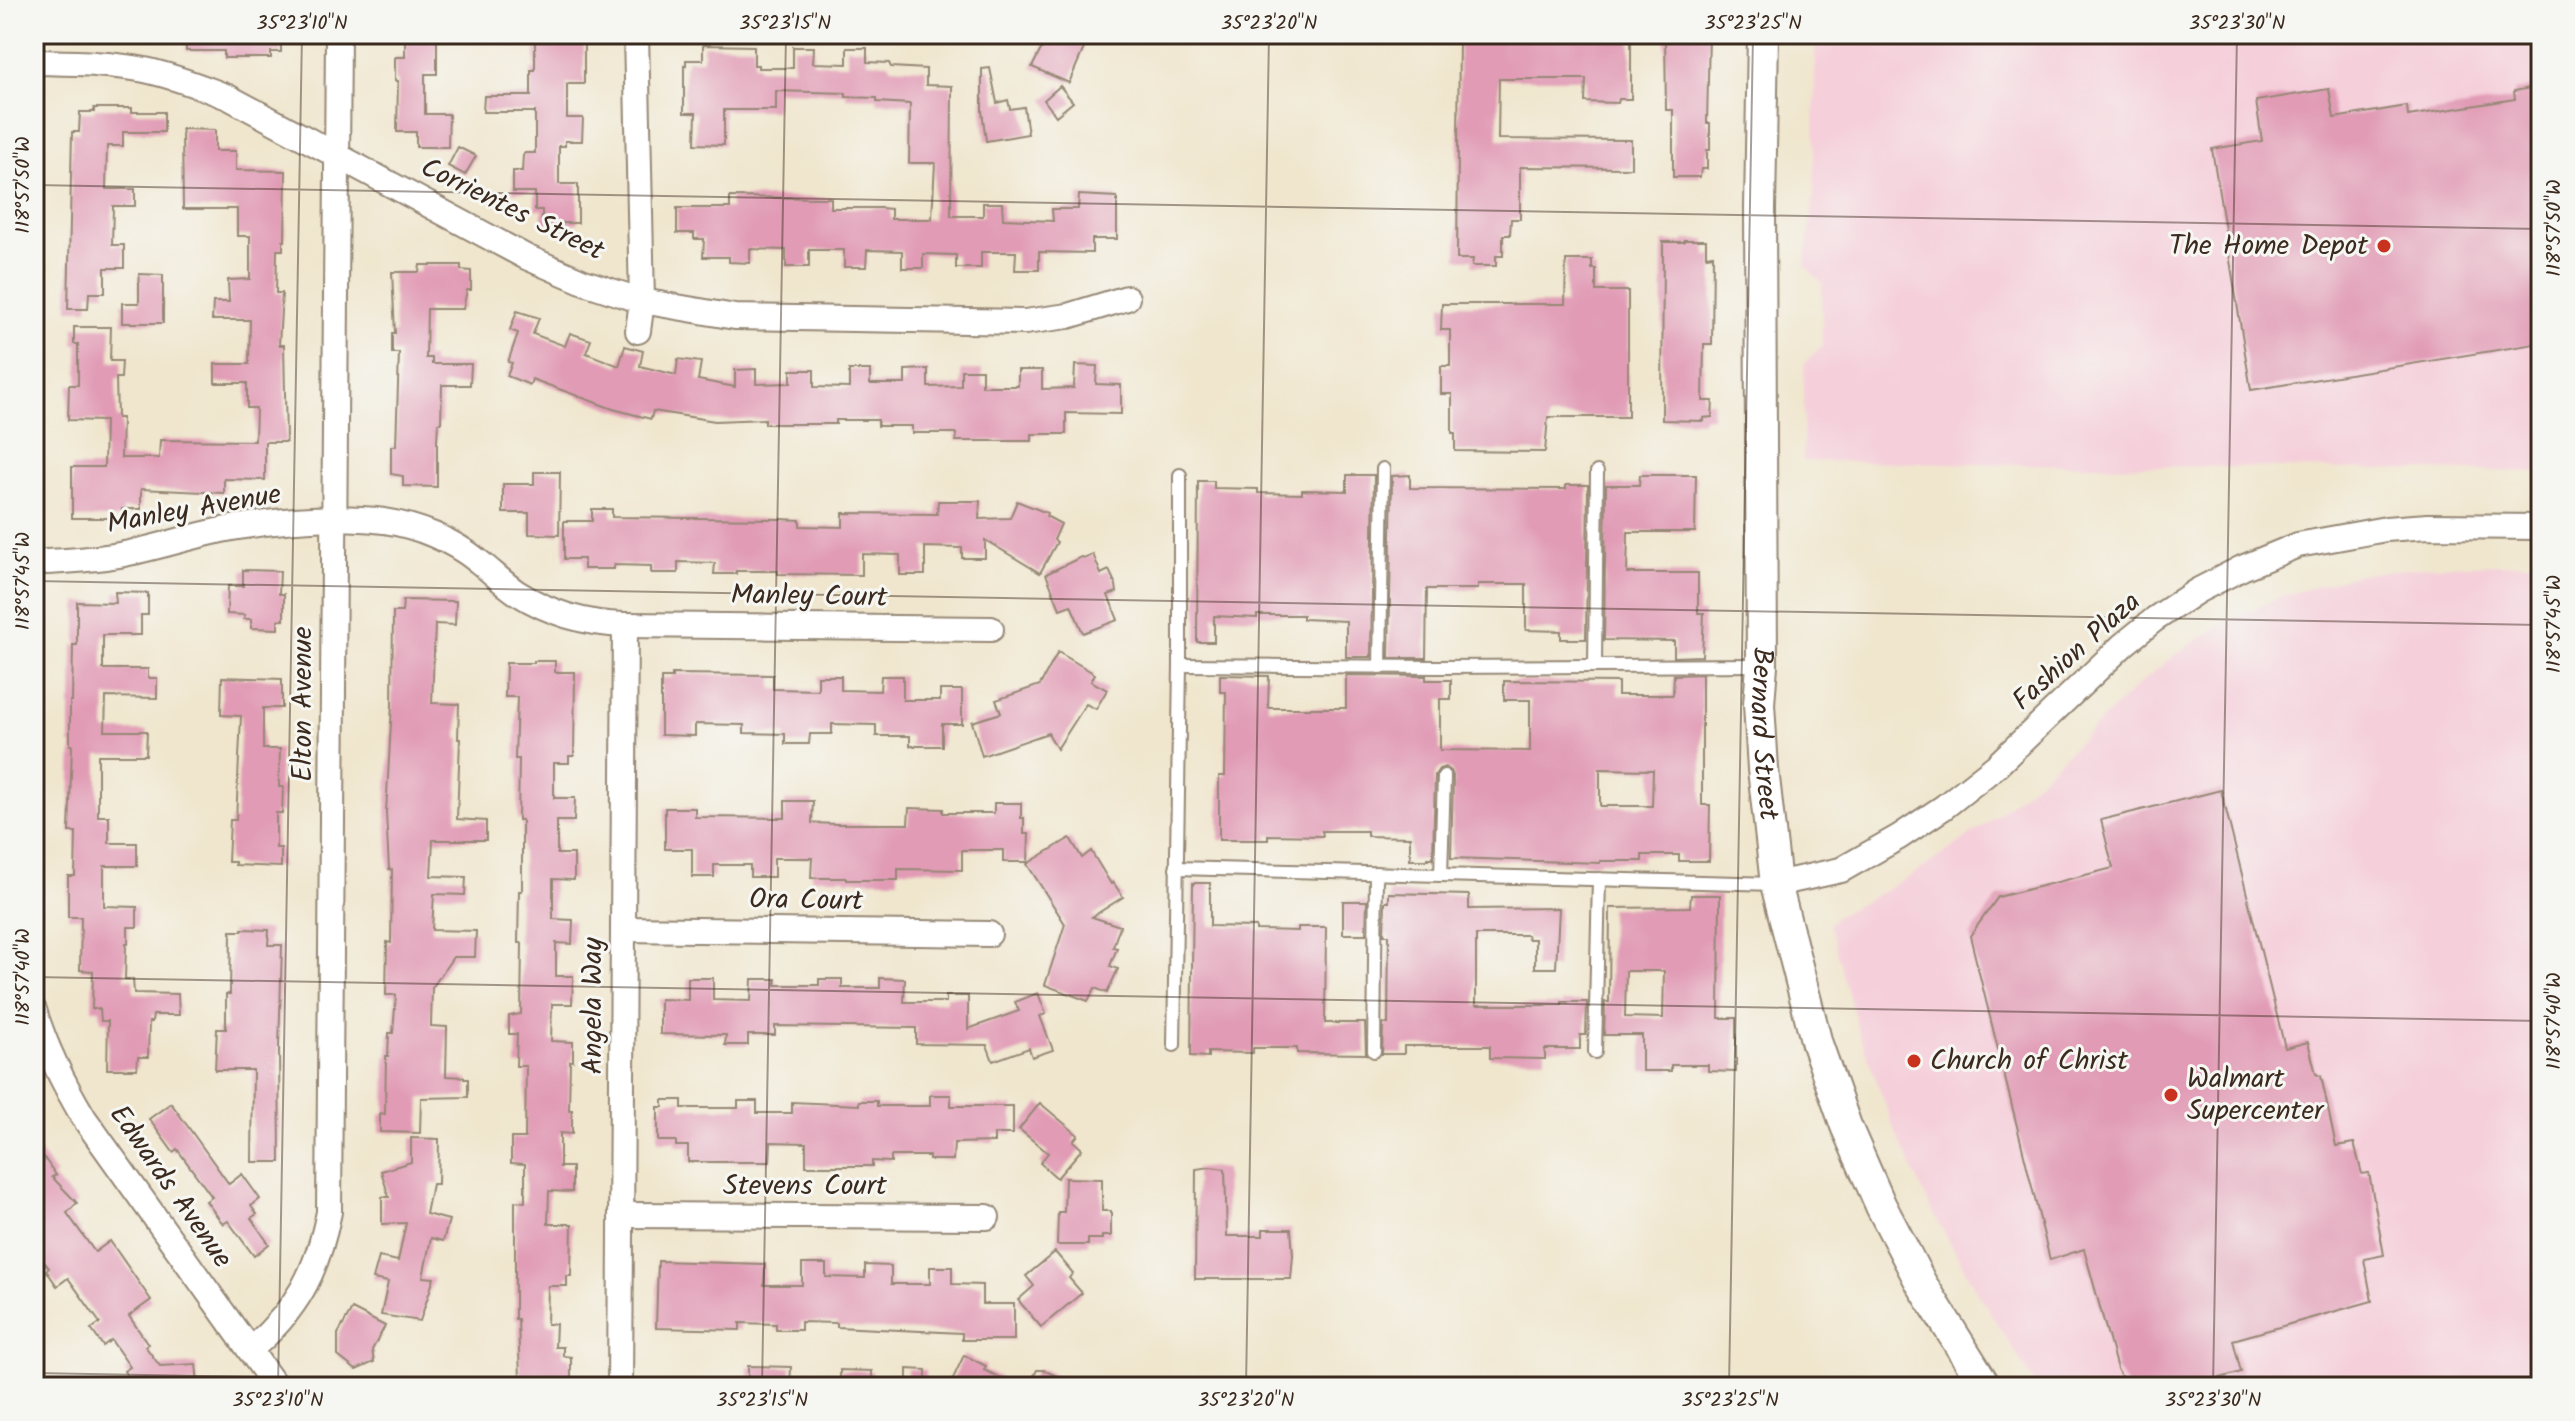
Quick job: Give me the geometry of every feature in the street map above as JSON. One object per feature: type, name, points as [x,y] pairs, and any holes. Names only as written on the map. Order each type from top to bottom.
[{"type":"street","name":"Elton Avenue","points":[[250,1350],[272,1331],[294,1305],[311,1277],[329,1212],[338,34]]},
{"type":"street","points":[[636,34],[642,301],[638,331]]},
{"type":"street","name":"Bernard Street","points":[[1763,34],[1760,208],[1762,665],[1759,704],[1776,884],[1817,1044],[1846,1126],[1881,1206],[1921,1283],[1986,1387]]},
{"type":"street","name":"Corrientes Street","points":[[34,62],[99,64],[145,70],[184,80],[228,97],[526,257],[584,282],[642,301],[735,317],[1025,322],[1068,316],[1127,298]]},
{"type":"street","name":"Manley Avenue","points":[[34,563],[119,555],[230,528],[277,522],[334,519],[383,521],[416,528],[447,540],[515,591],[547,609],[576,619],[625,625]]},
{"type":"street","name":"Fashion Plaza","points":[[1776,884],[1841,870],[1944,807],[1996,766],[2123,645],[2155,619],[2197,591],[2242,568],[2298,545],[2386,529],[2428,526],[2541,527]]},
{"type":"street","name":"Manley Court","points":[[625,625],[991,629]]},
{"type":"street","name":"Angela Way","points":[[620,1387],[625,625]]},
{"type":"street","name":"Ora Court","points":[[623,929],[989,934]]},
{"type":"street","name":"Edwards Avenue","points":[[34,1010],[61,1079],[84,1118],[276,1387]]},
{"type":"street","name":"Stevens Court","points":[[621,1215],[987,1217]]},
{"type":"lane","points":[[1380,667],[1383,469]]},
{"type":"lane","points":[[1595,666],[1597,472]]},
{"type":"lane","points":[[1174,1045],[1180,475]]},
{"type":"lane","points":[[1180,665],[1762,665]]},
{"type":"lane","points":[[1441,875],[1444,776]]},
{"type":"lane","points":[[1176,868],[1776,884]]},
{"type":"lane","points":[[1374,1051],[1376,873]]},
{"type":"lane","points":[[1595,1052],[1599,879]]},
{"type":"shaded area","points":[[1825,34],[2541,34],[2541,472],[1803,461],[1804,364],[1822,346],[1822,283],[1805,266],[1814,192],[1815,48],[1825,39]]},
{"type":"shaded area","points":[[2541,563],[2541,1387],[2037,1387],[1981,1298],[1930,1207],[1895,1131],[1859,1033],[1829,924],[1836,917],[1916,873],[1985,825],[2040,779],[2139,684],[2176,654],[2224,623],[2282,596],[2360,574],[2432,566]]},
{"type":"building","points":[[186,34],[281,34],[281,52],[271,52],[271,58],[224,58],[224,51],[186,51]]},
{"type":"building","points":[[405,34],[437,34],[437,74],[425,74],[425,114],[449,114],[448,147],[416,147],[416,132],[397,132],[395,57],[405,57]]},
{"type":"building","points":[[535,34],[584,34],[584,84],[567,84],[567,118],[583,118],[582,141],[565,141],[565,146],[559,146],[559,184],[578,184],[578,223],[542,223],[542,210],[535,210],[535,192],[513,192],[513,171],[522,171],[525,153],[535,153],[535,112],[483,112],[484,96],[531,96]]},
{"type":"building","points":[[1049,34],[1084,48],[1069,83],[1032,67]]},
{"type":"building","points":[[1459,34],[1631,34],[1631,99],[1619,99],[1618,103],[1585,102],[1586,79],[1499,79],[1498,139],[1631,140],[1631,168],[1520,167],[1520,219],[1511,219],[1510,235],[1503,235],[1503,256],[1496,256],[1496,266],[1472,266],[1473,259],[1457,259]]},
{"type":"building","points":[[1665,34],[1709,34],[1707,123],[1710,123],[1710,150],[1707,150],[1707,169],[1701,169],[1700,177],[1673,177],[1673,110],[1666,110]]},
{"type":"building","points":[[703,45],[754,46],[754,65],[758,68],[793,68],[793,47],[814,47],[813,63],[847,64],[847,48],[867,48],[867,62],[926,69],[926,85],[952,86],[951,216],[983,216],[983,203],[1002,203],[1003,219],[1053,221],[1052,209],[1078,209],[1079,195],[1117,197],[1117,239],[1092,239],[1092,253],[1039,252],[1039,270],[1015,270],[1016,252],[981,252],[981,268],[956,268],[956,255],[923,254],[923,268],[902,268],[902,251],[867,250],[866,267],[844,267],[844,250],[809,250],[809,267],[786,267],[786,250],[750,249],[750,263],[729,262],[729,257],[703,257],[704,239],[694,239],[694,233],[677,233],[677,208],[730,208],[730,197],[831,198],[831,208],[891,209],[891,219],[932,219],[935,163],[909,163],[910,104],[846,97],[846,93],[776,91],[776,110],[724,110],[724,145],[695,144],[696,113],[684,113],[684,65],[686,60],[703,60]]},
{"type":"building","points":[[990,68],[997,103],[1008,100],[1010,109],[1024,107],[1028,134],[986,141],[982,69]]},
{"type":"building","points":[[1060,86],[1073,102],[1056,116],[1044,100]]},
{"type":"building","name":"The Home Depot","points":[[2541,86],[2541,343],[2251,390],[2212,149],[2262,141],[2256,101],[2329,89],[2334,118],[2407,106],[2408,116],[2515,99],[2514,91]]},
{"type":"building","points":[[94,108],[164,112],[164,132],[123,132],[123,146],[107,146],[106,189],[135,189],[135,206],[113,206],[112,245],[124,245],[124,268],[105,268],[105,293],[89,293],[88,309],[68,309],[72,132],[79,132],[80,112],[94,112]]},
{"type":"building","points":[[182,129],[215,130],[215,151],[236,151],[236,170],[286,171],[285,241],[283,250],[277,250],[276,293],[282,293],[279,345],[284,345],[286,442],[265,442],[265,480],[224,479],[224,493],[141,489],[141,509],[122,509],[122,518],[72,518],[72,467],[104,467],[105,421],[68,420],[69,385],[78,385],[78,344],[74,344],[74,327],[111,327],[110,361],[122,361],[121,378],[116,378],[117,418],[122,418],[121,458],[159,458],[160,440],[255,441],[256,408],[247,408],[247,383],[215,383],[215,364],[249,364],[250,320],[212,320],[213,302],[229,302],[228,280],[250,279],[250,236],[237,236],[237,209],[183,209]]},
{"type":"building","points":[[458,147],[476,156],[465,175],[448,166]]},
{"type":"building","points":[[1706,240],[1706,256],[1713,255],[1712,344],[1704,344],[1703,401],[1713,401],[1712,417],[1703,418],[1703,421],[1662,420],[1663,242]]},
{"type":"building","points":[[1566,260],[1592,260],[1592,269],[1596,269],[1596,291],[1628,291],[1628,417],[1548,417],[1545,452],[1455,451],[1452,394],[1441,394],[1441,366],[1450,366],[1450,330],[1441,330],[1442,304],[1565,304]]},
{"type":"building","points":[[420,265],[461,265],[461,270],[471,271],[471,290],[467,290],[463,309],[427,309],[426,358],[432,358],[432,364],[471,364],[470,385],[442,385],[437,487],[403,486],[403,476],[391,474],[391,446],[396,446],[399,353],[392,353],[392,333],[395,333],[392,272],[419,272]]},
{"type":"building","points":[[139,274],[163,275],[163,323],[122,323],[122,303],[139,303]]},
{"type":"building","points":[[517,311],[539,318],[533,334],[565,346],[570,333],[591,340],[586,353],[619,366],[625,346],[643,351],[640,366],[676,375],[678,359],[701,362],[698,380],[735,387],[735,370],[756,369],[756,384],[791,383],[791,370],[814,370],[814,387],[849,388],[849,370],[870,370],[870,384],[905,384],[905,370],[928,369],[928,387],[961,386],[961,370],[982,370],[982,386],[1018,386],[1018,370],[1042,370],[1042,389],[1074,388],[1075,365],[1097,366],[1096,384],[1121,385],[1121,414],[1066,413],[1066,434],[1032,434],[1032,441],[956,441],[956,433],[912,433],[912,426],[878,426],[878,420],[836,420],[836,424],[765,424],[765,419],[715,421],[653,411],[651,419],[613,409],[532,379],[530,385],[507,376],[512,363],[508,362],[518,333],[510,330]]},
{"type":"building","points":[[534,472],[560,472],[559,535],[529,534],[529,513],[503,513],[503,484],[534,484]]},
{"type":"building","points":[[1347,475],[1374,475],[1371,657],[1346,657],[1346,621],[1303,619],[1303,615],[1257,615],[1257,618],[1214,616],[1214,642],[1197,642],[1198,481],[1214,481],[1214,488],[1302,494],[1302,490],[1347,491]]},
{"type":"building","points":[[1410,475],[1410,488],[1566,489],[1566,485],[1588,485],[1586,639],[1561,639],[1561,631],[1526,630],[1526,584],[1478,584],[1478,589],[1427,589],[1426,658],[1389,658],[1392,476]]},
{"type":"building","points":[[1640,475],[1696,475],[1695,532],[1628,532],[1627,573],[1698,573],[1698,613],[1704,613],[1702,656],[1674,657],[1674,641],[1604,640],[1606,485],[1639,485]]},
{"type":"building","points":[[938,501],[980,501],[979,519],[1010,518],[1017,501],[1047,513],[1046,516],[1061,524],[1054,540],[1057,542],[1040,573],[985,540],[985,558],[962,558],[962,548],[925,547],[925,575],[900,575],[900,555],[862,554],[862,575],[778,574],[778,571],[714,574],[715,563],[678,562],[678,573],[651,573],[651,566],[614,565],[614,569],[584,569],[584,559],[564,559],[564,521],[592,521],[592,509],[612,509],[612,517],[781,519],[800,520],[800,526],[843,527],[843,513],[937,514]]},
{"type":"building","points":[[1093,554],[1101,574],[1109,570],[1116,585],[1117,592],[1108,595],[1118,620],[1083,633],[1071,605],[1060,609],[1046,574]]},
{"type":"building","points":[[243,570],[280,571],[279,594],[284,594],[284,620],[278,620],[278,629],[251,628],[251,619],[244,619],[245,615],[227,614],[228,586],[243,586]]},
{"type":"building","points":[[115,592],[148,593],[148,615],[141,615],[141,635],[103,635],[103,669],[148,669],[148,678],[157,678],[157,698],[106,697],[105,731],[147,731],[146,755],[98,755],[98,816],[109,816],[109,843],[137,843],[137,866],[104,866],[104,906],[137,907],[137,927],[128,927],[125,979],[133,979],[134,993],[178,994],[179,1015],[153,1015],[152,1022],[149,1022],[148,1057],[138,1057],[137,1069],[107,1069],[108,1021],[101,1021],[100,1009],[92,1009],[93,971],[80,970],[81,917],[68,917],[68,876],[75,876],[76,832],[69,832],[70,701],[73,645],[77,645],[77,602],[116,603]]},
{"type":"building","points":[[403,600],[456,601],[455,625],[435,624],[432,703],[459,704],[457,819],[486,821],[486,840],[433,840],[431,876],[466,877],[465,895],[434,894],[432,930],[476,931],[475,957],[453,957],[432,988],[431,1026],[447,1027],[446,1076],[468,1079],[468,1097],[421,1098],[420,1133],[380,1132],[380,1113],[385,1114],[386,1056],[389,1033],[393,1033],[396,995],[386,995],[387,942],[391,943],[392,870],[389,869],[386,813],[393,612],[402,612]]},
{"type":"building","points":[[1058,652],[1095,674],[1091,681],[1107,690],[1096,709],[1086,704],[1057,749],[1048,733],[982,756],[972,722],[1001,713],[996,700],[1040,685]]},
{"type":"building","points":[[555,661],[555,672],[575,672],[574,756],[569,756],[569,763],[554,763],[554,798],[575,798],[574,821],[557,821],[557,854],[574,854],[574,880],[553,879],[553,919],[573,920],[572,944],[556,943],[556,976],[573,976],[572,1004],[552,1004],[551,1041],[573,1042],[569,1110],[572,1110],[572,1134],[560,1133],[560,1167],[572,1167],[572,1192],[549,1191],[548,1224],[572,1224],[571,1276],[567,1276],[567,1286],[548,1286],[547,1324],[556,1324],[555,1347],[563,1347],[563,1356],[571,1357],[571,1381],[567,1381],[567,1387],[543,1387],[543,1380],[520,1380],[518,1319],[515,1319],[515,1201],[525,1202],[525,1164],[511,1163],[511,1138],[525,1138],[526,1066],[516,1066],[517,1034],[509,1034],[509,1016],[521,1014],[522,943],[518,943],[522,820],[518,820],[519,759],[515,759],[517,697],[505,697],[506,663]]},
{"type":"building","points":[[672,674],[773,675],[773,689],[818,690],[818,676],[841,676],[841,690],[880,691],[881,676],[903,676],[903,700],[940,700],[940,690],[962,690],[962,724],[942,724],[942,746],[910,746],[910,736],[876,736],[876,725],[832,724],[832,734],[810,734],[809,744],[785,744],[785,734],[744,733],[744,725],[695,724],[695,736],[661,735],[661,678],[672,678]]},
{"type":"building","points":[[1702,674],[1702,805],[1710,805],[1709,861],[1679,861],[1679,855],[1642,855],[1642,861],[1600,863],[1451,858],[1453,776],[1445,767],[1435,775],[1433,858],[1428,860],[1410,860],[1410,837],[1367,836],[1367,831],[1322,831],[1323,836],[1268,835],[1268,840],[1219,840],[1219,776],[1225,776],[1226,692],[1220,692],[1220,675],[1269,676],[1268,708],[1346,708],[1346,675],[1426,676],[1426,680],[1451,680],[1451,699],[1440,699],[1440,750],[1530,751],[1530,700],[1504,700],[1504,681],[1618,682],[1618,695],[1673,695],[1674,675]],"holes":[[[1600,769],[1653,770],[1652,806],[1600,806]]]},
{"type":"building","points":[[222,677],[282,679],[282,708],[263,708],[263,749],[280,749],[282,813],[276,813],[276,848],[281,848],[281,867],[228,862],[230,820],[236,820],[241,716],[221,715]]},
{"type":"building","points":[[2221,790],[2285,1048],[2308,1042],[2316,1074],[2321,1076],[2336,1146],[2354,1143],[2362,1174],[2369,1173],[2384,1255],[2364,1259],[2372,1301],[2233,1340],[2241,1372],[2190,1387],[2127,1387],[2117,1369],[2084,1249],[2050,1260],[1970,936],[1998,897],[2113,868],[2101,820]]},
{"type":"building","points":[[785,801],[813,801],[812,823],[836,824],[908,824],[909,808],[943,809],[943,813],[994,813],[994,803],[1021,803],[1024,834],[1029,834],[1028,862],[1003,862],[1003,850],[962,850],[962,870],[898,869],[898,880],[846,880],[811,878],[812,858],[774,858],[774,877],[750,877],[750,865],[714,865],[714,877],[692,877],[692,849],[665,849],[665,808],[695,808],[695,817],[785,818]]},
{"type":"building","points":[[1070,838],[1082,858],[1091,851],[1111,884],[1113,882],[1123,897],[1092,917],[1120,926],[1113,947],[1117,948],[1110,966],[1118,969],[1107,993],[1095,988],[1088,1001],[1045,985],[1065,924],[1027,864]]},
{"type":"building","points":[[1193,883],[1210,883],[1210,926],[1298,931],[1298,927],[1326,927],[1325,1023],[1365,1023],[1366,1054],[1297,1053],[1297,1048],[1253,1048],[1253,1053],[1208,1052],[1208,1057],[1191,1056]]},
{"type":"building","points":[[1389,893],[1469,895],[1469,909],[1559,908],[1556,968],[1535,968],[1535,939],[1528,939],[1527,935],[1476,935],[1476,1005],[1587,1002],[1586,1035],[1580,1035],[1580,1049],[1545,1049],[1545,1059],[1490,1058],[1490,1046],[1404,1046],[1404,1054],[1382,1054],[1383,1024],[1388,1024],[1389,935],[1384,935],[1385,902],[1389,902]]},
{"type":"building","points":[[1691,895],[1720,895],[1719,1018],[1736,1018],[1736,1072],[1708,1071],[1708,1065],[1671,1065],[1671,1071],[1642,1071],[1642,1035],[1604,1035],[1605,1002],[1609,1002],[1610,908],[1690,907]],"holes":[[[1626,971],[1664,971],[1663,1018],[1625,1017]]]},
{"type":"building","points":[[1343,901],[1367,901],[1366,934],[1343,934]]},
{"type":"building","points":[[269,930],[268,945],[282,945],[280,1162],[252,1162],[253,1070],[215,1070],[217,1029],[226,1029],[231,931]]},
{"type":"building","points":[[688,978],[713,978],[713,1000],[751,1001],[752,979],[776,979],[776,985],[819,985],[819,979],[842,979],[842,988],[880,988],[880,978],[905,979],[904,1002],[946,1002],[946,996],[968,996],[968,1029],[1019,1011],[1015,1002],[1038,993],[1046,1014],[1040,1016],[1053,1050],[1032,1057],[1029,1048],[993,1061],[987,1045],[916,1044],[916,1028],[775,1026],[775,1035],[748,1035],[748,1045],[725,1045],[726,1035],[660,1034],[660,999],[688,1000]]},
{"type":"building","points":[[930,1095],[951,1095],[951,1106],[1013,1106],[1013,1134],[994,1134],[994,1142],[954,1143],[953,1160],[929,1160],[929,1156],[891,1156],[891,1162],[872,1161],[872,1166],[806,1166],[806,1143],[771,1142],[770,1162],[688,1162],[688,1146],[676,1146],[676,1141],[658,1141],[658,1107],[663,1107],[663,1100],[682,1100],[682,1108],[738,1108],[738,1101],[757,1101],[757,1113],[792,1113],[792,1102],[859,1105],[859,1101],[877,1101],[877,1106],[930,1106]]},
{"type":"building","points":[[171,1103],[229,1184],[242,1174],[260,1199],[251,1206],[257,1214],[251,1218],[269,1244],[254,1256],[228,1221],[223,1224],[206,1201],[212,1197],[177,1149],[173,1152],[149,1119]]},
{"type":"building","points":[[1040,1103],[1078,1135],[1073,1141],[1082,1149],[1057,1178],[1040,1163],[1048,1153],[1019,1129]]},
{"type":"building","points":[[411,1138],[439,1139],[438,1184],[432,1184],[426,1214],[449,1220],[443,1241],[431,1238],[423,1277],[434,1278],[420,1321],[381,1315],[388,1282],[373,1279],[379,1257],[398,1261],[406,1223],[382,1224],[382,1197],[389,1197],[381,1171],[411,1162]]},
{"type":"building","points":[[34,1143],[56,1175],[52,1177],[77,1203],[67,1213],[95,1252],[110,1241],[151,1300],[129,1316],[148,1344],[145,1346],[160,1366],[196,1364],[198,1383],[136,1387],[124,1371],[130,1367],[111,1340],[103,1346],[91,1329],[100,1323],[68,1278],[57,1286],[46,1270],[49,1268],[34,1248]]},
{"type":"building","points":[[1196,1169],[1225,1169],[1227,1236],[1263,1236],[1263,1229],[1291,1229],[1291,1279],[1195,1279]]},
{"type":"building","points":[[1065,1178],[1102,1179],[1102,1211],[1111,1211],[1111,1236],[1088,1239],[1088,1245],[1057,1245],[1058,1212],[1064,1212]]},
{"type":"building","points":[[1055,1252],[1073,1273],[1069,1278],[1082,1293],[1041,1327],[1018,1300],[1034,1286],[1026,1276]]},
{"type":"building","points":[[658,1261],[765,1264],[764,1285],[802,1285],[802,1264],[826,1264],[826,1277],[865,1278],[865,1265],[891,1266],[891,1284],[930,1284],[930,1267],[952,1267],[952,1284],[982,1285],[982,1304],[1014,1304],[1014,1340],[962,1340],[962,1333],[837,1327],[837,1323],[801,1322],[801,1330],[776,1330],[776,1324],[740,1323],[740,1330],[656,1328]]},
{"type":"building","points":[[352,1309],[385,1326],[372,1350],[374,1362],[356,1370],[338,1356],[338,1334]]},
{"type":"building","points":[[964,1355],[986,1366],[984,1370],[1020,1387],[949,1387]]},
{"type":"building","points":[[748,1366],[791,1367],[790,1387],[748,1387]]},
{"type":"building","points":[[907,1369],[926,1370],[926,1387],[907,1387]]},
{"type":"building","points":[[840,1370],[872,1371],[872,1387],[840,1387]]},
{"type":"building","points":[[1037,1370],[1044,1370],[1078,1387],[1028,1387]]},
{"type":"place","name":"The Home Depot","points":[[2384,246]]},
{"type":"place","name":"Church of Christ","points":[[1914,1061]]},
{"type":"place","name":"Walmart Supercenter","points":[[2171,1095]]}]
